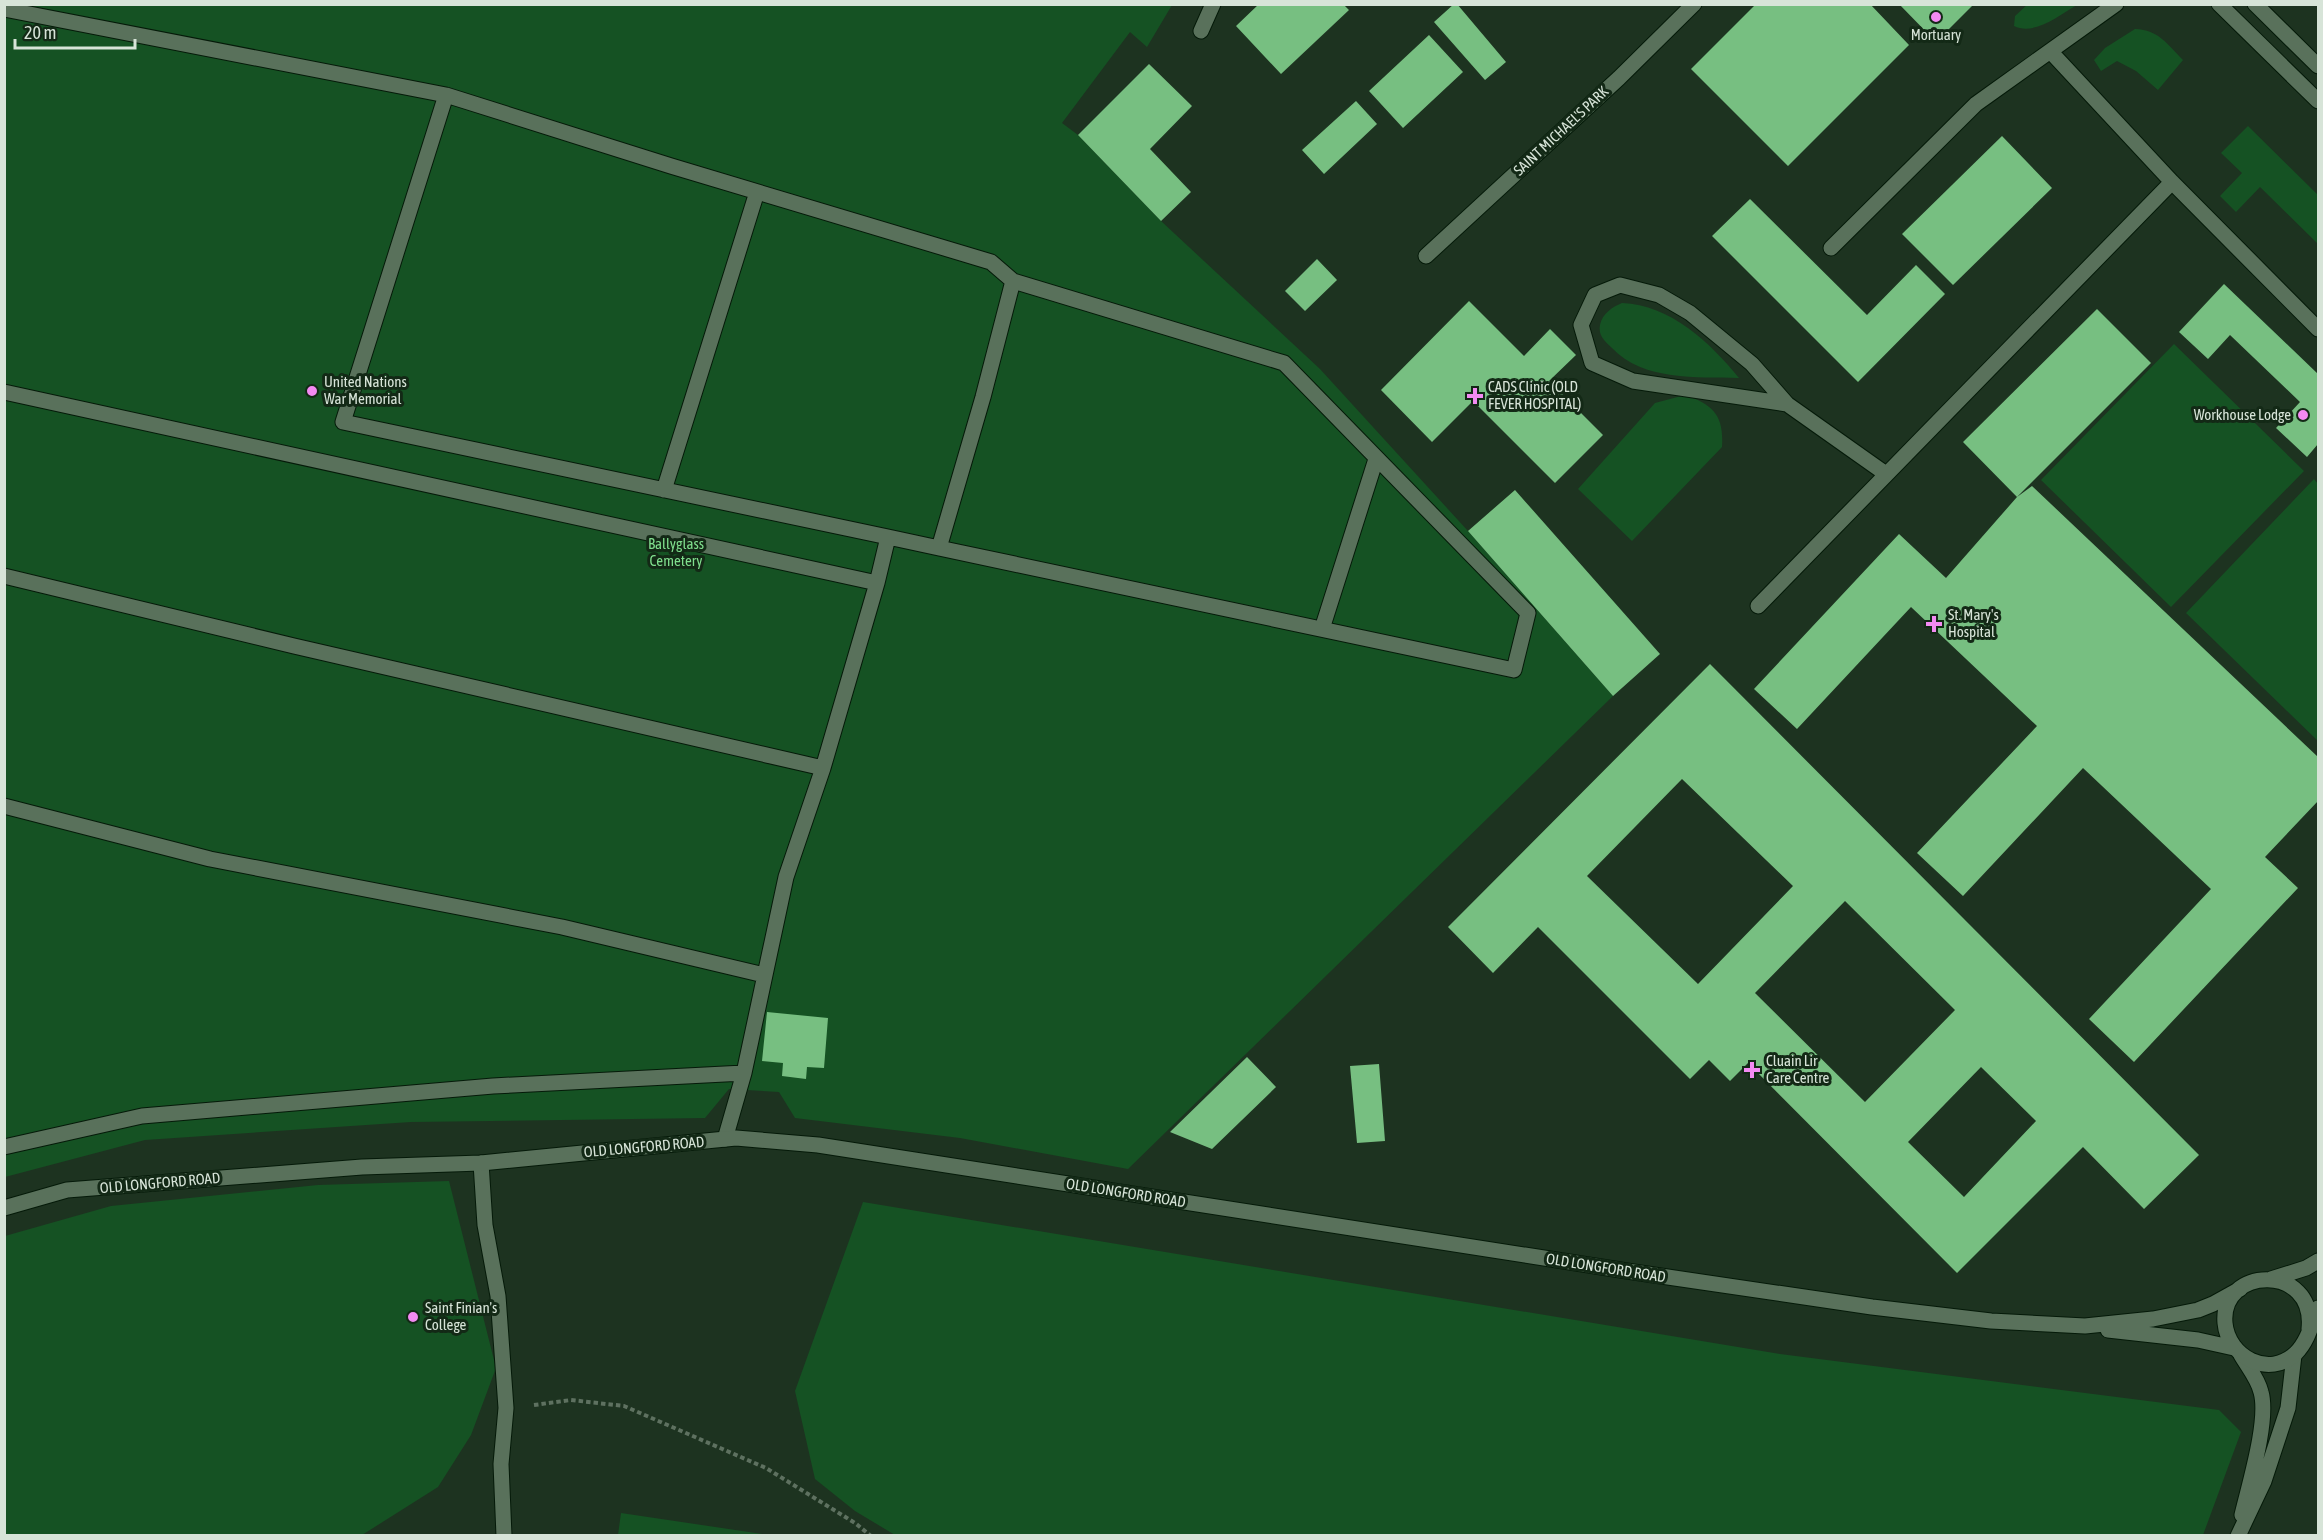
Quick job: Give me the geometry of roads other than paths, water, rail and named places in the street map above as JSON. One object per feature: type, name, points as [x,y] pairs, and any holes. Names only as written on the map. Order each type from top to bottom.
[{"type":"street","points":[[1201,31],[1213,4]]},
{"type":"street","name":"SAINT MICHAEL'S PARK","points":[[1425,256],[1619,78],[1694,4]]},
{"type":"street","points":[[1831,248],[1976,104],[2116,4]]},
{"type":"street","points":[[2218,4],[2319,101]]},
{"type":"street","points":[[2254,4],[2319,66]]},
{"type":"street","points":[[4,9],[447,95],[757,192],[992,262],[1013,280],[1284,363],[1528,613],[1514,670],[344,422],[447,95]]},
{"type":"street","points":[[2050,51],[2172,182],[2319,329]]},
{"type":"street","points":[[1758,606],[2172,182]]},
{"type":"street","points":[[664,490],[757,192]]},
{"type":"street","points":[[939,548],[983,397],[1013,280]]},
{"type":"street","points":[[1787,404],[1633,381],[1592,363],[1581,325],[1595,295],[1620,285],[1659,295],[1690,313],[1752,364],[1787,404],[1886,474]]},
{"type":"street","points":[[4,392],[877,583]]},
{"type":"street","points":[[1322,629],[1376,459]]},
{"type":"street","points":[[725,1139],[744,1073],[786,877],[823,768],[877,583],[888,537]]},
{"type":"street","points":[[4,576],[294,646],[823,768]]},
{"type":"street","points":[[4,806],[210,859],[562,927],[764,975]]},
{"type":"street","points":[[4,1147],[142,1116],[493,1086],[744,1073]]},
{"type":"street","name":"OLD LONGFORD ROAD","points":[[4,1208],[67,1190],[362,1167],[481,1163],[736,1138],[818,1145],[1627,1271],[1872,1307],[1991,1321],[2085,1326],[2177,1316],[2213,1304],[2240,1289]]},
{"type":"street","points":[[481,1163],[485,1225],[498,1296],[506,1408],[501,1464],[504,1536]]},
{"type":"street","points":[[2238,1536],[2262,1420],[2262,1393],[2227,1335],[2224,1320],[2228,1305],[2240,1289],[2254,1281],[2271,1279],[2306,1268],[2319,1261]]},
{"type":"street","points":[[2271,1279],[2289,1285],[2300,1294],[2307,1305],[2310,1318],[2309,1329]]},
{"type":"street","points":[[2085,1326],[2198,1340],[2238,1352],[2256,1363],[2269,1364],[2283,1361],[2294,1355],[2303,1345],[2319,1308]]},
{"type":"street","points":[[2238,1536],[2264,1481],[2288,1408],[2294,1355]]},
{"type":"place","name":"Mortuary","points":[[1936,17]]},
{"type":"place","name":"United Nations War Memorial","points":[[312,391]]},
{"type":"place","name":"CADS Clinic (OLD FEVER HOSPITAL)","points":[[1475,396]]},
{"type":"place","name":"Workhouse Lodge","points":[[2303,415]]},
{"type":"place","name":"St. Mary's Hospital","points":[[1934,624]]},
{"type":"place","name":"Cluain Lir Care Centre","points":[[1752,1070]]},
{"type":"place","name":"Saint Finian's College","points":[[413,1317]]},
{"type":"park label","name":"Ballyglass Cemetery","points":[[676,552]]}]
